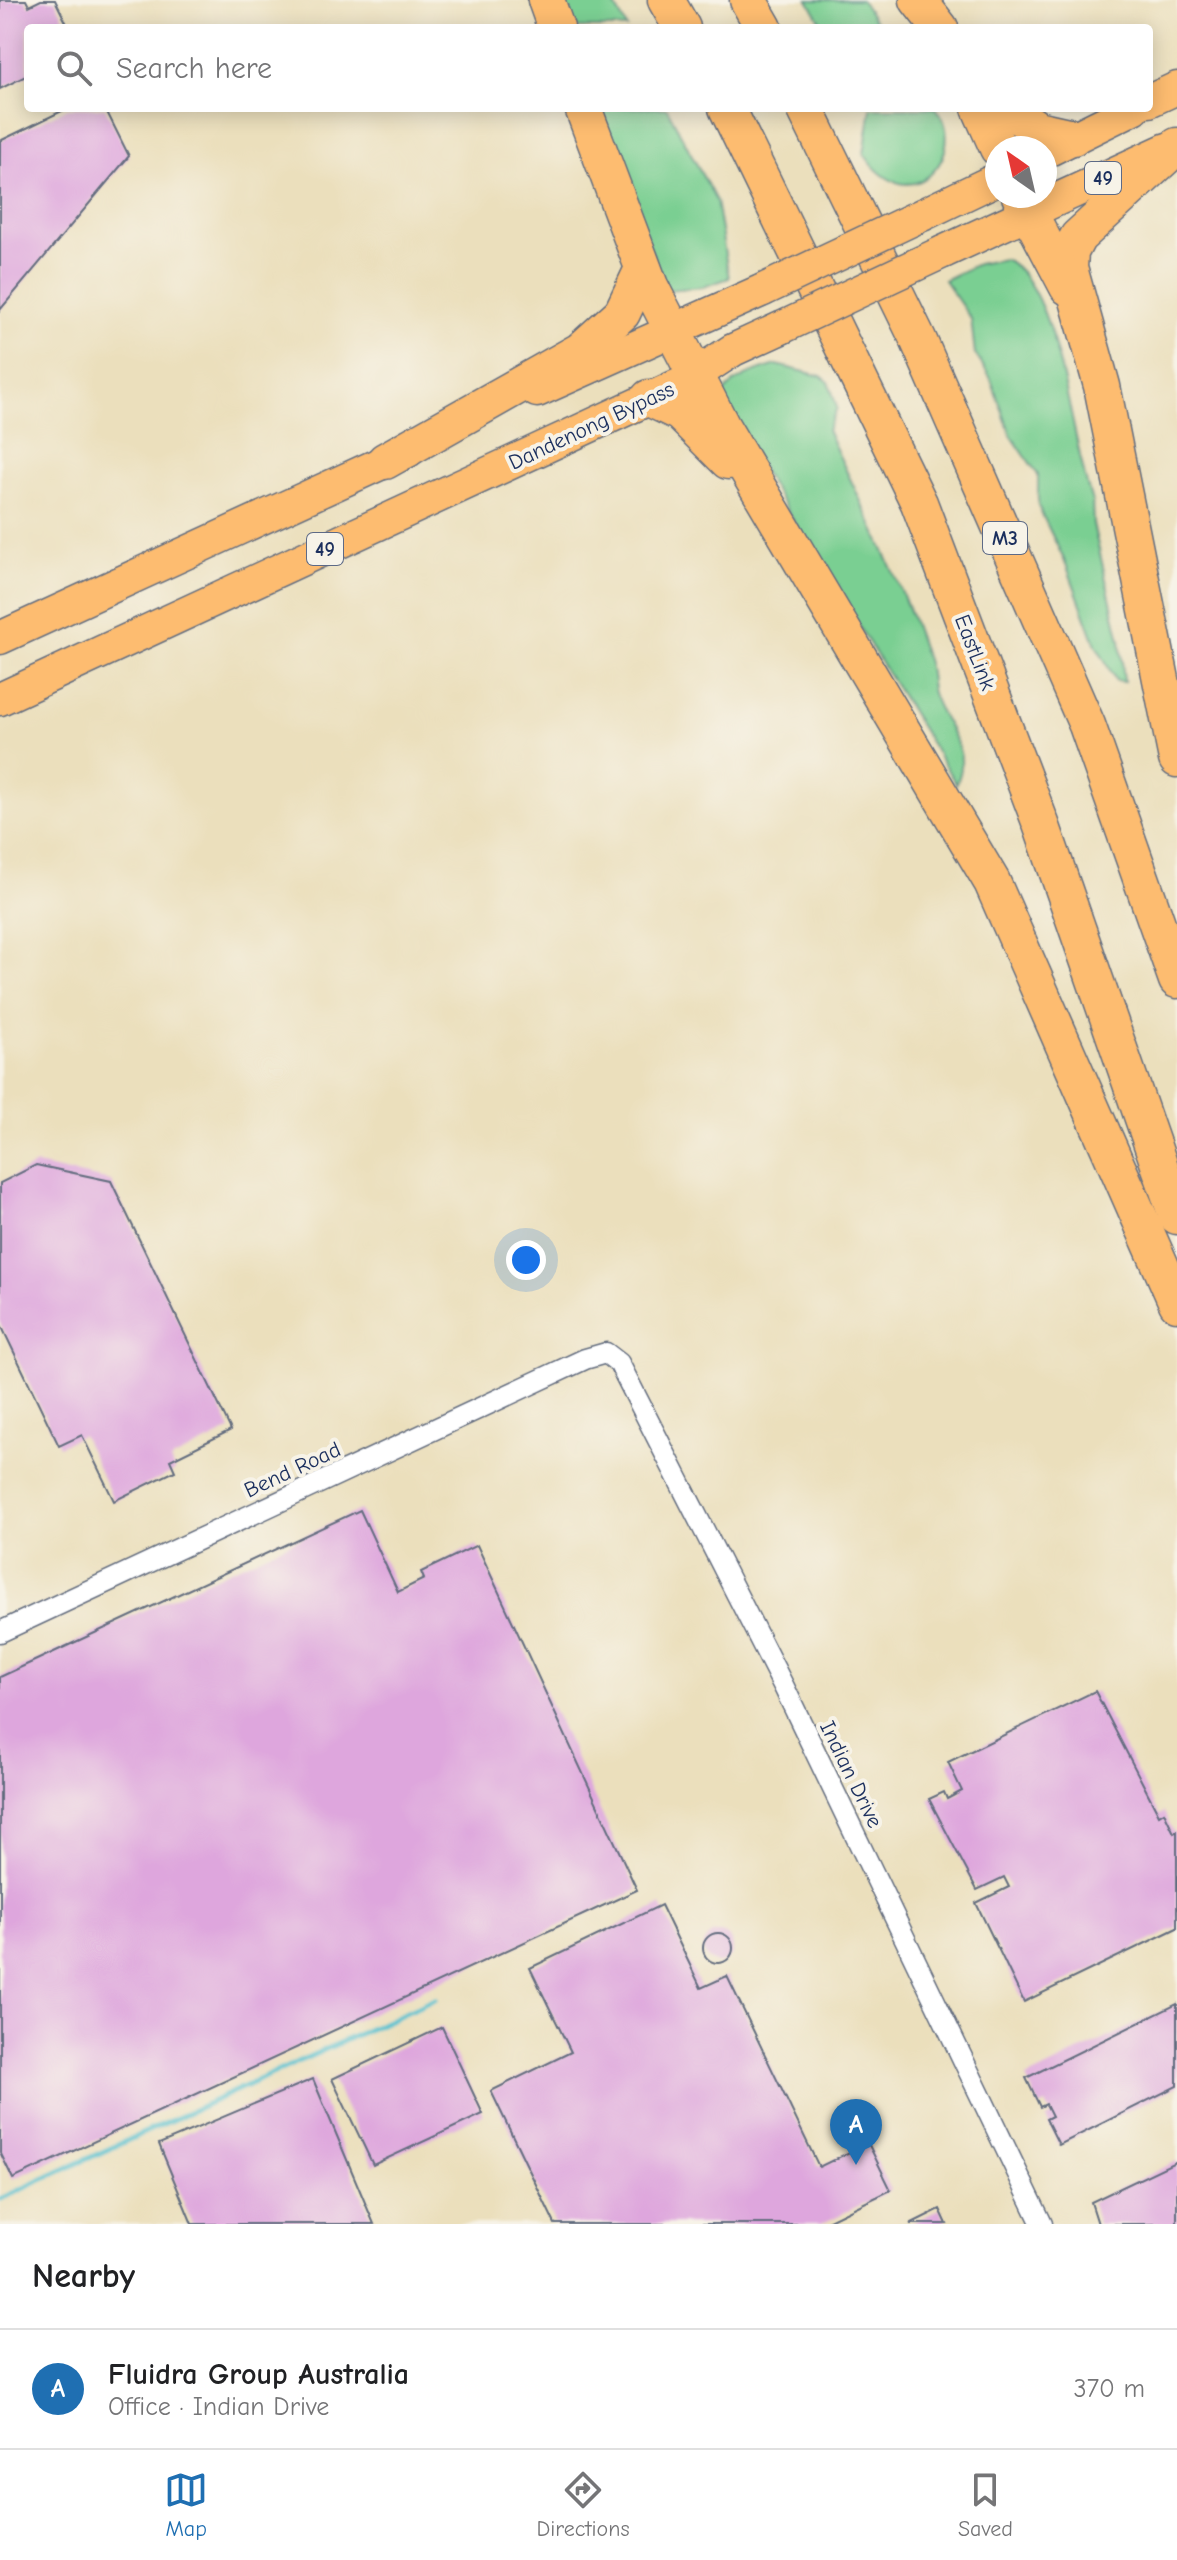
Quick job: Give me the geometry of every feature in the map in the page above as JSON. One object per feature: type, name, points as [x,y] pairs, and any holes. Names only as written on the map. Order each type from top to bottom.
[{"type":"highway","points":[[546,0],[555,24]]},
{"type":"highway","points":[[666,0],[680,24]]},
{"type":"highway","points":[[748,0],[762,24]]},
{"type":"highway","points":[[918,0],[937,24]]},
{"type":"highway","points":[[584,112],[643,269],[755,487],[936,782],[992,882],[1177,1303]]},
{"type":"highway","name":"EastLink","points":[[729,112],[919,503],[1041,824],[1177,1216]]},
{"type":"highway","name":"M3","points":[[807,112],[918,339],[1087,725],[1177,980]]},
{"type":"highway","points":[[982,112],[993,136]]},
{"type":"highway","points":[[1013,112],[1059,144]]},
{"type":"highway","name":"49","points":[[1059,144],[1126,112]]},
{"type":"highway","points":[[1177,145],[1091,222],[1070,252],[1069,268],[1091,344],[1177,759]]},
{"type":"highway","name":"Dandenong Bypass","points":[[1057,191],[1177,145]]},
{"type":"highway","name":"49","points":[[0,638],[763,290],[985,185]]},
{"type":"highway","name":"Dandenong Bypass","points":[[0,699],[649,398],[696,374],[733,350],[943,252],[1017,208]]},
{"type":"highway","points":[[1026,208],[1051,251],[1091,344]]},
{"type":"highway","points":[[385,461],[557,367],[580,351],[622,313],[643,269]]},
{"type":"highway","points":[[649,398],[680,413],[755,487]]},
{"type":"street","name":"Bend Road","points":[[0,1632],[585,1359],[606,1353]]},
{"type":"street","name":"Indian Drive","points":[[606,1353],[619,1363],[784,1687],[1042,2224]]},
{"type":"green space","points":[[559,0],[612,0],[625,24],[567,24]]},
{"type":"green space","points":[[808,0],[861,0],[877,24],[823,24]]},
{"type":"green space","points":[[596,112],[669,112],[716,201],[729,278],[703,287],[667,290]]},
{"type":"green space","points":[[870,112],[938,112],[945,124],[946,142],[942,159],[932,173],[918,182],[901,183],[883,175],[864,154]]},
{"type":"green space","points":[[1004,259],[1023,274],[1038,299],[1061,368],[1120,640],[1124,682],[1116,681],[1096,645],[1066,564],[1038,506],[1038,475],[1011,435],[990,377],[975,354],[971,319],[944,280],[977,264]]},
{"type":"green space","points":[[777,365],[821,376],[829,382],[837,408],[827,430],[906,603],[928,666],[936,704],[959,748],[961,771],[956,784],[719,400],[736,381]]},
{"type":"building","points":[[0,0],[26,0],[29,6],[41,0],[55,0],[67,24],[24,24],[24,77],[0,89]]},
{"type":"building","points":[[60,112],[107,112],[129,156],[0,310],[0,141]]},
{"type":"building","points":[[36,1165],[111,1181],[231,1430],[170,1460],[175,1471],[114,1501],[82,1435],[59,1446],[0,1323],[0,1183]]},
{"type":"building","points":[[360,1510],[398,1592],[424,1579],[421,1572],[477,1545],[637,1890],[13,2179],[0,2152],[0,1677]]},
{"type":"building","points":[[1095,1691],[1159,1815],[1164,1812],[1174,1833],[1177,1831],[1177,1928],[1024,2002],[976,1903],[1009,1887],[1004,1877],[977,1890],[929,1799],[944,1792],[947,1799],[962,1791],[948,1762]]},
{"type":"building","points":[[661,1905],[701,1988],[727,1976],[819,2167],[868,2143],[891,2190],[821,2224],[555,2224],[491,2091],[571,2052],[530,1968]]},
{"type":"building","points":[[718,1933],[729,1937],[733,1948],[729,1959],[718,1963],[707,1959],[703,1948],[707,1937]]},
{"type":"building","points":[[1177,2004],[1177,2086],[1059,2145],[1046,2119],[1052,2116],[1046,2104],[1040,2107],[1026,2078]]},
{"type":"building","points":[[442,2027],[483,2114],[373,2165],[332,2079]]},
{"type":"building","points":[[313,2079],[374,2224],[192,2224],[159,2144]]},
{"type":"building","points":[[1177,2161],[1177,2224],[1098,2224],[1091,2202]]},
{"type":"building","points":[[940,2209],[947,2224],[910,2224]]},
{"type":"waterway","points":[[0,2199],[435,1999]]},
{"type":"place","name":"Fluidra Group Australia","points":[[856,2165]]}]
